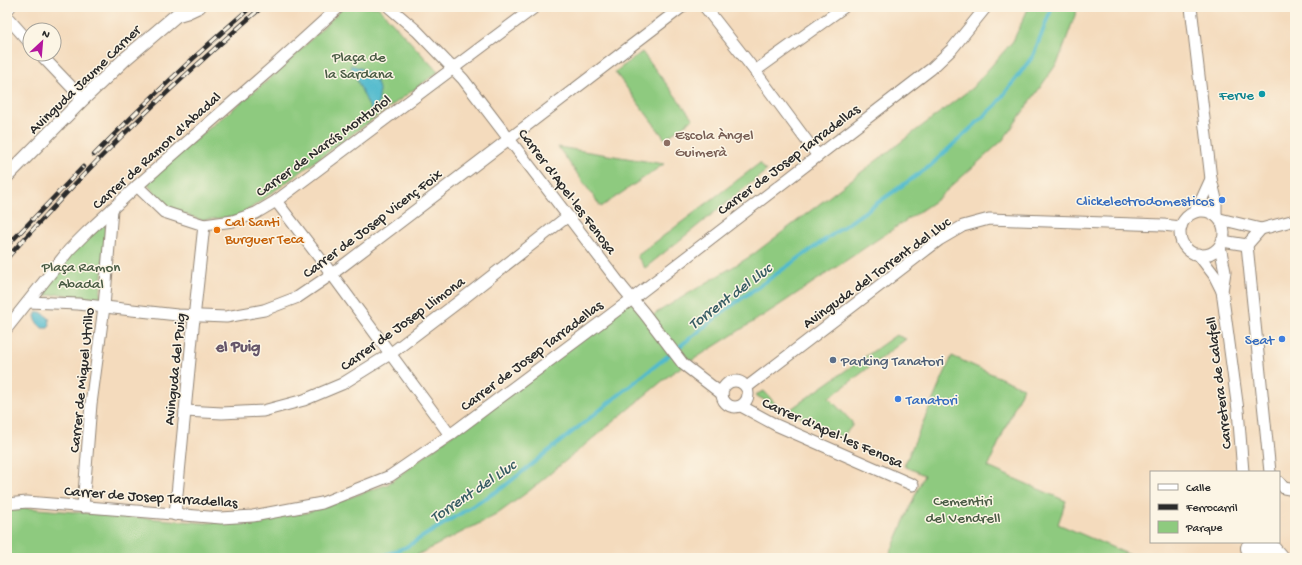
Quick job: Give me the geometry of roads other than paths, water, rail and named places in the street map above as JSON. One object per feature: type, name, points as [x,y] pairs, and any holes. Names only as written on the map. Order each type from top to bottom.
[{"type":"highway","points":[[1257,549],[1279,558]]},
{"type":"street","points":[[7,10],[10,7]]},
{"type":"street","name":"Avinguda Jaume Carner","points":[[7,176],[125,59],[186,7]]},
{"type":"street","points":[[175,17],[200,7]]},
{"type":"street","name":"Carrer de Ramon d'Abadal","points":[[7,328],[69,250],[137,186],[273,67],[338,7]]},
{"type":"street","name":"Carrer d'Apel·les Fenosa","points":[[389,7],[417,31],[463,79],[683,364],[722,394]]},
{"type":"street","name":"Carrer de Narcís Monturiol","points":[[137,186],[164,212],[204,225],[233,221],[256,213],[276,201],[535,7]]},
{"type":"street","name":"Carrer de Josep Vicenç Foix","points":[[28,302],[78,304],[152,312],[226,317],[264,310],[298,297],[332,274],[682,7]]},
{"type":"street","points":[[705,7],[818,156]]},
{"type":"street","points":[[755,71],[844,7]]},
{"type":"street","name":"Carrer de Josep Tarradellas","points":[[7,504],[27,502],[221,518],[253,516],[322,503],[390,476],[450,434],[632,299],[931,69],[952,50],[986,7]]},
{"type":"street","points":[[1191,7],[1211,179],[1216,199],[1218,217],[1224,232],[1221,244],[1208,254],[1198,254],[1188,249],[1184,244],[1180,233],[1181,227],[1188,215],[1194,212],[1206,211],[1218,217],[1261,229],[1295,220]]},
{"type":"street","points":[[7,17],[22,34]]},
{"type":"street","points":[[48,62],[83,99]]},
{"type":"street","points":[[1194,212],[1200,203],[1211,179]]},
{"type":"street","points":[[276,201],[450,434]]},
{"type":"street","name":"Carrer de Miquel Utrillo","points":[[83,507],[91,404],[104,307],[112,209]]},
{"type":"street","name":"Carrer de Josep Llimona","points":[[185,411],[222,413],[263,411],[304,400],[342,384],[390,354],[568,216]]},
{"type":"street","name":"Avinguda del Torrent del Lluc","points":[[747,387],[939,240],[963,226],[989,218],[1181,227]]},
{"type":"street","name":"Avinguda del Puig","points":[[175,515],[204,225]]},
{"type":"street","points":[[1261,229],[1247,245],[1270,471]]},
{"type":"street","points":[[1221,244],[1247,245]]},
{"type":"street","name":"Carretera de Calafell","points":[[1221,244],[1225,272],[1222,291],[1238,410],[1243,471]]},
{"type":"street","name":"Carretera de Calafell","points":[[1198,254],[1214,275],[1222,291]]},
{"type":"street","points":[[732,381],[740,382],[747,387],[747,400],[741,406],[733,407],[723,398],[722,394],[725,386],[732,381]]},
{"type":"street","name":"Carrer d'Apel·les Fenosa","points":[[741,406],[776,425],[913,485]]},
{"type":"street","points":[[1280,483],[1284,488],[1295,490]]},
{"type":"water","points":[[350,65],[369,73],[377,82],[379,88],[378,104],[372,113]]},
{"type":"water","points":[[37,312],[41,312],[49,318],[50,326],[48,328],[42,328],[37,323],[35,316]]},
{"type":"waterway","name":"Torrent del Lluc","points":[[377,558],[406,547],[502,488],[728,308],[930,166],[996,105],[1033,56],[1052,7]]},
{"type":"railway","points":[[94,155],[210,43],[251,7]]},
{"type":"railway","points":[[7,258],[121,137],[180,80],[262,7]]},
{"type":"railway","points":[[7,246],[83,167]]},
{"type":"place","name":"Ferve","points":[[1262,94]]},
{"type":"place","name":"Escola Àngel Guimerà","points":[[667,143]]},
{"type":"place","name":"Clickelectrodomesticos","points":[[1222,200]]},
{"type":"place","name":"Cal Santi Burguer Teca","points":[[217,230]]},
{"type":"place","name":"Seat","points":[[1282,339]]},
{"type":"place","name":"Parking Tanatori","points":[[833,360]]},
{"type":"place","name":"Tanatori","points":[[898,399]]},
{"type":"district","name":"el Puig","points":[[238,345]]},
{"type":"park label","name":"Plaça de la Sardana","points":[[359,64]]},
{"type":"park label","name":"Plaça Ramon Abadal","points":[[81,274]]},
{"type":"park label","name":"Cementiri del Vendrell","points":[[963,508]]}]
